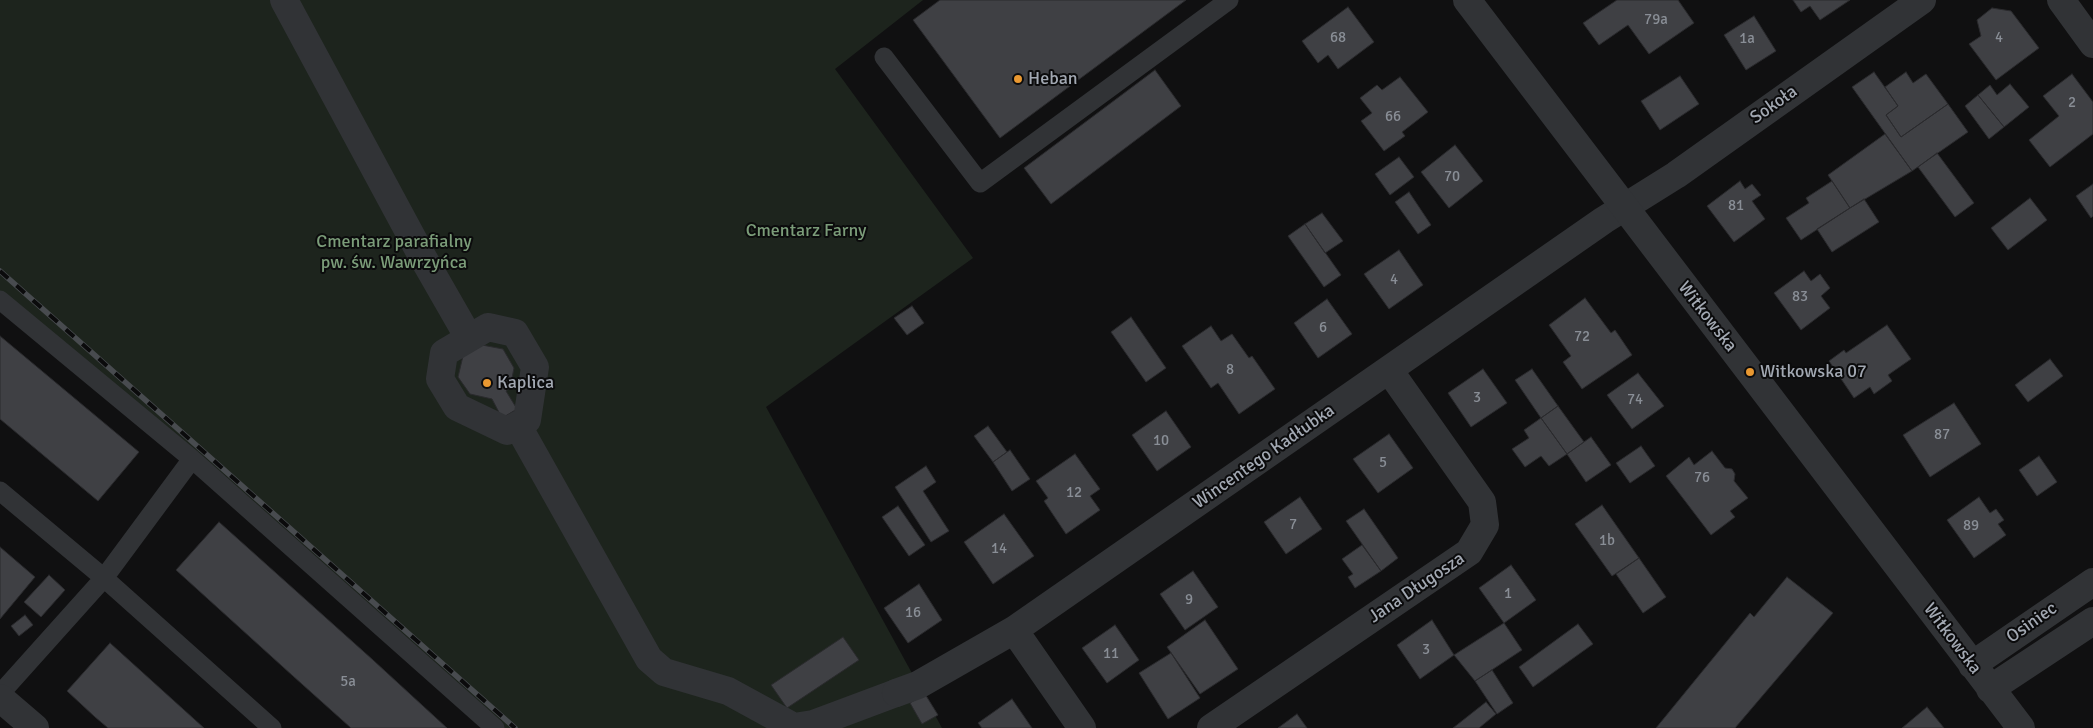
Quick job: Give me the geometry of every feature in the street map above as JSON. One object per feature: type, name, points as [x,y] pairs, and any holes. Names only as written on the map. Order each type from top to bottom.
[{"type":"street","points":[[284,0],[422,256],[469,338]]},
{"type":"street","name":"Witkowska","points":[[1467,0],[2021,728]]},
{"type":"street","name":"Sokoła","points":[[1623,206],[1668,180],[1922,0]]},
{"type":"street","points":[[2061,0],[2093,44]]},
{"type":"street","name":"Wincentego Kadłubka","points":[[518,426],[649,659],[664,672],[728,691],[794,728],[813,724],[918,685],[1014,630],[1623,206]]},
{"type":"street","points":[[488,327],[515,333],[535,367],[527,420],[518,426],[507,431],[457,407],[440,378],[444,353],[488,327]]},
{"type":"street","name":"Jana Długosza","points":[[1211,728],[1470,552],[1485,526],[1482,502],[1389,370]]},
{"type":"street","name":"Osiniec","points":[[1972,665],[2093,582]]},
{"type":"street","name":"Osiniec","points":[[1990,689],[2093,621]]},
{"type":"street","points":[[1014,630],[1082,728]]},
{"type":"street","points":[[0,696],[34,728]]},
{"type":"lane","points":[[884,58],[980,183],[1229,0]]},
{"type":"lane","points":[[0,300],[192,459],[495,728]]},
{"type":"lane","points":[[0,696],[104,578],[192,459]]},
{"type":"lane","points":[[0,491],[104,578],[272,728]]},
{"type":"green space","name":"Cmentarz parafialny pw. św. Wawrzyńca","points":[[0,0],[923,0],[835,69],[973,258],[766,407],[942,728],[495,728],[0,300]]},
{"type":"building","name":"Heban","points":[[940,0],[1186,0],[1000,138],[913,20]]},
{"type":"building","points":[[1617,0],[1678,0],[1694,23],[1649,54],[1628,25],[1599,45],[1583,23]]},
{"type":"building","points":[[1793,0],[1850,0],[1820,20],[1810,6],[1801,12]]},
{"type":"building","points":[[1348,7],[1374,42],[1338,69],[1328,55],[1318,63],[1302,41]]},
{"type":"building","points":[[1992,8],[2011,11],[2039,48],[1996,80],[1969,44],[1981,36],[1977,20]]},
{"type":"building","points":[[1754,16],[1776,51],[1746,70],[1724,35]]},
{"type":"building","points":[[1155,70],[1181,106],[1051,204],[1024,168]]},
{"type":"building","points":[[1874,72],[1898,106],[1886,115],[1901,137],[1948,104],[1968,132],[1912,171],[1852,87]]},
{"type":"building","points":[[1906,72],[1913,83],[1926,74],[1948,104],[1901,137],[1886,115],[1898,106],[1885,87]]},
{"type":"building","points":[[2072,74],[2093,102],[2093,134],[2050,167],[2029,140],[2059,116],[2043,96]]},
{"type":"building","points":[[1680,76],[1699,104],[1660,130],[1641,101]]},
{"type":"building","points":[[1400,77],[1428,112],[1402,132],[1405,136],[1384,151],[1361,121],[1372,113],[1360,98],[1377,85],[1382,90]]},
{"type":"building","points":[[2010,84],[2029,107],[2004,127],[1978,95],[1990,85],[1997,95]]},
{"type":"building","points":[[1978,95],[2004,127],[1989,139],[1965,106]]},
{"type":"building","points":[[1885,134],[1912,171],[1850,208],[1828,175]]},
{"type":"building","points":[[1455,145],[1483,181],[1449,208],[1421,172]]},
{"type":"building","points":[[1937,153],[1974,203],[1955,217],[1918,167]]},
{"type":"building","points":[[1399,157],[1414,177],[1390,195],[1375,174]]},
{"type":"building","points":[[1740,181],[1745,189],[1752,184],[1761,195],[1752,201],[1765,219],[1734,242],[1707,206]]},
{"type":"building","points":[[1832,181],[1850,208],[1801,240],[1786,218],[1809,203],[1806,198]]},
{"type":"building","points":[[2093,184],[2093,216],[2091,218],[2076,196]]},
{"type":"building","points":[[1409,192],[1431,225],[1418,234],[1395,202]]},
{"type":"building","points":[[2030,198],[2047,220],[2008,250],[1991,228]]},
{"type":"building","points":[[1864,199],[1879,222],[1832,252],[1817,229]]},
{"type":"building","points":[[1322,213],[1343,241],[1325,253],[1305,224]]},
{"type":"building","points":[[1305,224],[1341,275],[1324,287],[1288,236]]},
{"type":"building","points":[[1399,250],[1423,285],[1389,309],[1364,274]]},
{"type":"building","points":[[1804,271],[1811,281],[1820,274],[1830,288],[1821,296],[1830,308],[1801,330],[1774,293]]},
{"type":"building","points":[[1585,298],[1611,333],[1615,330],[1632,355],[1582,389],[1563,362],[1571,356],[1549,325]]},
{"type":"building","points":[[1327,299],[1352,334],[1318,358],[1294,323]]},
{"type":"building","points":[[912,306],[924,323],[907,335],[894,318]]},
{"type":"building","points":[[1131,317],[1166,368],[1146,382],[1111,332]]},
{"type":"building","points":[[1887,325],[1911,359],[1888,375],[1892,381],[1874,394],[1870,387],[1854,398],[1829,361],[1844,350],[1846,353]]},
{"type":"building","points":[[1211,326],[1221,341],[1232,334],[1249,358],[1252,356],[1275,389],[1239,414],[1218,383],[1211,388],[1182,346]]},
{"type":"building","points":[[0,336],[139,452],[98,501],[0,419]]},
{"type":"building","name":"Kaplica","points":[[482,345],[503,349],[514,368],[510,388],[506,391],[517,409],[502,418],[492,399],[470,394],[458,377],[463,356]]},
{"type":"building","points":[[2050,359],[2063,376],[2028,402],[2015,385]]},
{"type":"building","points":[[1483,369],[1507,403],[1471,427],[1448,393]]},
{"type":"building","points":[[1532,369],[1558,406],[1541,418],[1515,380]]},
{"type":"building","points":[[1638,373],[1664,406],[1632,429],[1607,395]]},
{"type":"building","points":[[1954,403],[1981,444],[1930,477],[1903,435]]},
{"type":"building","points":[[1558,406],[1584,442],[1567,454],[1541,418]]},
{"type":"building","points":[[1166,411],[1191,447],[1157,471],[1132,435]]},
{"type":"building","points":[[1541,418],[1567,454],[1549,466],[1541,456],[1525,467],[1512,449],[1529,438],[1524,430]]},
{"type":"building","points":[[988,426],[1007,452],[993,462],[974,436]]},
{"type":"building","points":[[1389,434],[1413,468],[1378,493],[1353,459]]},
{"type":"building","points":[[1591,437],[1611,465],[1586,482],[1567,454]]},
{"type":"building","points":[[1641,446],[1655,466],[1630,483],[1616,463]]},
{"type":"building","points":[[1010,450],[1030,479],[1012,491],[993,462]]},
{"type":"building","points":[[1712,451],[1725,468],[1732,469],[1735,474],[1734,481],[1748,498],[1730,511],[1735,517],[1711,535],[1666,476],[1689,457],[1694,465]]},
{"type":"building","points":[[1075,454],[1100,489],[1090,496],[1100,510],[1066,534],[1044,501],[1048,498],[1036,481]]},
{"type":"building","points":[[2039,456],[2057,482],[2037,496],[2019,470]]},
{"type":"building","points":[[926,466],[936,482],[923,491],[949,531],[931,542],[895,487]]},
{"type":"building","points":[[1300,497],[1322,529],[1286,554],[1264,522]]},
{"type":"building","points":[[1979,497],[1990,513],[1996,509],[2004,520],[1998,524],[2006,535],[1974,558],[1947,520]]},
{"type":"building","points":[[1602,505],[1639,558],[1612,576],[1575,524]]},
{"type":"building","points":[[898,506],[925,545],[909,556],[882,517]]},
{"type":"building","points":[[1364,509],[1398,558],[1381,571],[1346,521]]},
{"type":"building","points":[[1004,514],[1034,556],[993,584],[964,542]]},
{"type":"building","points":[[219,522],[447,728],[351,728],[293,676],[176,570]]},
{"type":"building","points":[[1362,545],[1381,571],[1355,588],[1348,577],[1353,574],[1342,559]]},
{"type":"building","points":[[0,547],[35,577],[0,619]]},
{"type":"building","points":[[1639,558],[1666,597],[1643,613],[1616,574]]},
{"type":"building","points":[[1511,565],[1536,600],[1504,623],[1479,588]]},
{"type":"building","points":[[1193,571],[1218,607],[1185,630],[1160,594]]},
{"type":"building","points":[[49,575],[65,590],[41,617],[24,602]]},
{"type":"building","points":[[1787,577],[1833,613],[1735,728],[1656,728],[1750,613],[1754,617]]},
{"type":"building","points":[[919,584],[942,620],[908,643],[884,608]]},
{"type":"building","points":[[25,615],[33,625],[19,636],[11,626]]},
{"type":"building","points":[[1205,620],[1238,669],[1200,694],[1167,647]]},
{"type":"building","points":[[1432,620],[1454,655],[1420,679],[1397,645]]},
{"type":"building","points":[[1504,623],[1522,650],[1475,681],[1454,655]]},
{"type":"building","points":[[1578,624],[1593,644],[1533,687],[1519,667]]},
{"type":"building","points":[[1115,625],[1139,660],[1107,683],[1082,648]]},
{"type":"building","points":[[843,637],[859,660],[787,708],[771,685]]},
{"type":"building","points":[[110,643],[204,728],[108,728],[95,717],[67,691]]},
{"type":"building","points":[[1171,653],[1200,698],[1168,719],[1139,673]]},
{"type":"building","points":[[1492,670],[1513,703],[1497,714],[1475,681]]},
{"type":"building","points":[[925,694],[938,715],[922,724],[910,703]]},
{"type":"building","points":[[1012,699],[1032,728],[982,728],[978,723]]},
{"type":"building","points":[[1486,702],[1496,714],[1479,728],[1453,728]]},
{"type":"building","points":[[1927,707],[1944,728],[1902,728]]},
{"type":"building","points":[[1297,714],[1307,728],[1278,728]]},
{"type":"railway","points":[[0,271],[515,728]]},
{"type":"place","name":"Heban","points":[[1018,79]]},
{"type":"place","name":"Witkowska 07","points":[[1750,372]]},
{"type":"place","name":"Kaplica","points":[[487,383]]},
{"type":"park label","name":"Cmentarz Farny","points":[[806,231]]}]
